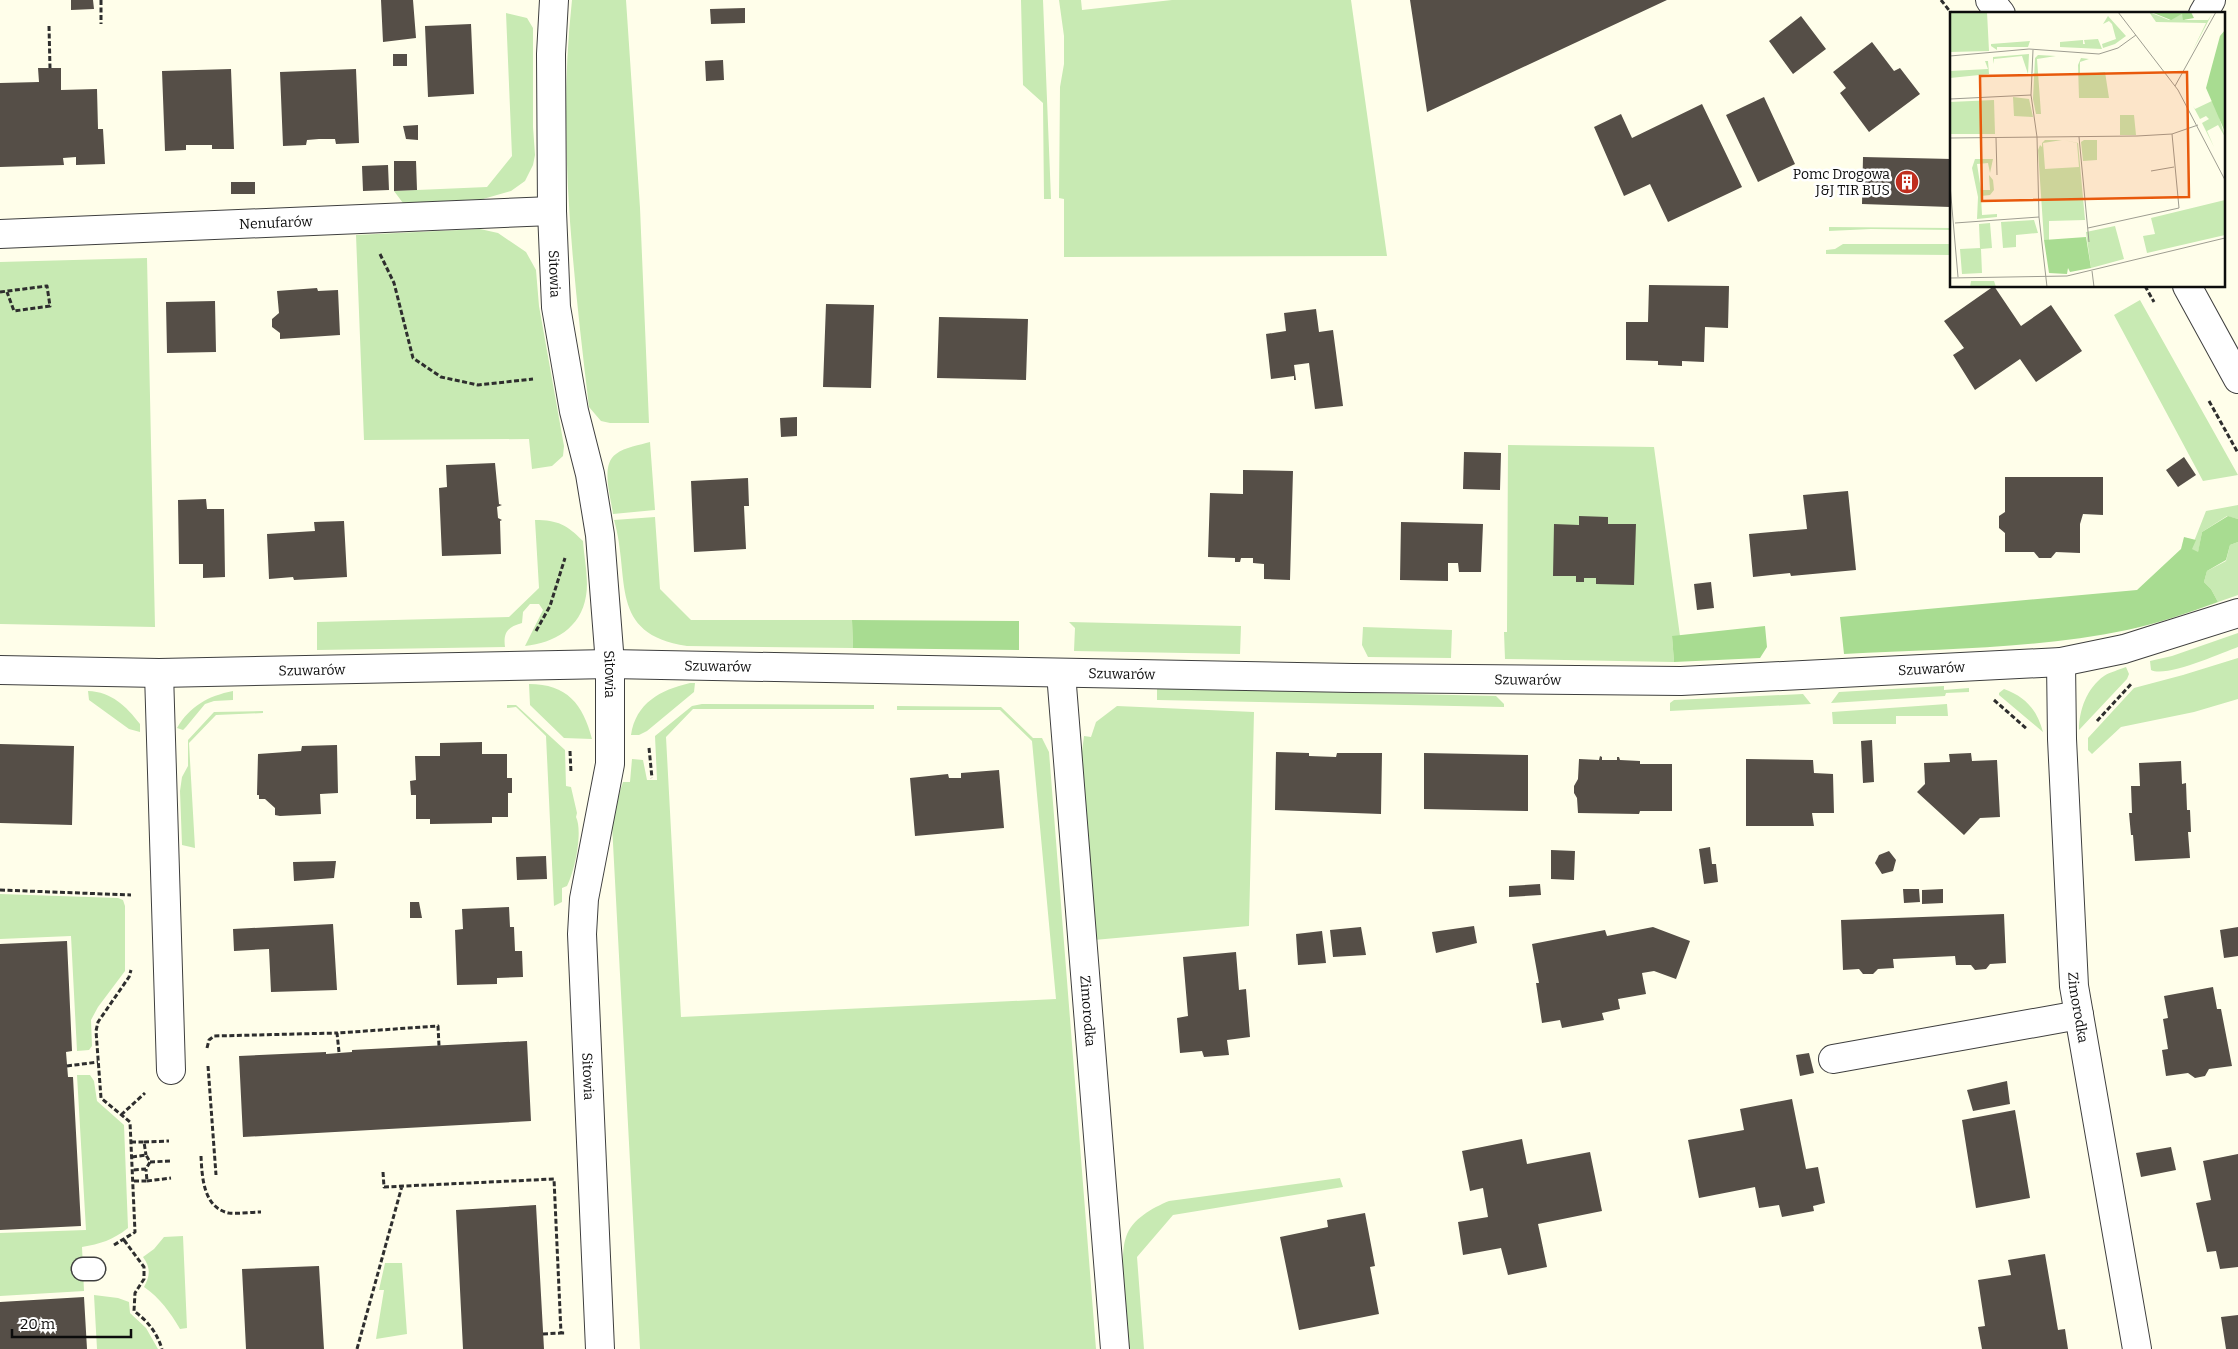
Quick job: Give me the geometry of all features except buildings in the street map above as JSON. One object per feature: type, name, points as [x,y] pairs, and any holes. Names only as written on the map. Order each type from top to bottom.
[{"type":"street","name":"Sitowia","points":[[554,0],[551,54],[552,211],[556,306],[568,376],[590,474],[600,535],[610,664],[611,756],[584,899],[582,934],[600,1349]]},
{"type":"street","points":[[1990,0],[1999,12]]},
{"type":"street","points":[[2204,12],[2211,0]]},
{"type":"street","name":"Nenufarów","points":[[0,234],[552,211]]},
{"type":"street","points":[[2188,288],[2238,379]]},
{"type":"street","name":"Szuwarów","points":[[0,670],[159,673],[610,664],[1061,673],[1681,681],[2061,662],[2124,649],[2238,612]]},
{"type":"street","name":"Zimorodka","points":[[2061,662],[2062,740],[2074,986],[2137,1349]]},
{"type":"street","points":[[159,673],[171,1070]]},
{"type":"street","name":"Zimorodka","points":[[1061,673],[1115,1349]]},
{"type":"street","points":[[1833,1059],[2079,1015]]},
{"type":"path","points":[[101,0],[101,24]]},
{"type":"path","points":[[1941,0],[1950,12]]},
{"type":"path","points":[[49,26],[50,68]]},
{"type":"path","points":[[363,219],[394,283],[414,358],[441,377],[478,384],[568,376]]},
{"type":"path","points":[[0,292],[47,286],[50,306],[14,311],[7,292]]},
{"type":"path","points":[[517,665],[550,606],[566,554]]},
{"type":"path","points":[[2094,724],[2133,682]]},
{"type":"path","points":[[649,748],[652,778]]},
{"type":"path","points":[[570,751],[571,776]]},
{"type":"path","points":[[0,890],[131,895],[138,894],[166,875]]},
{"type":"path","points":[[131,895],[131,904]]},
{"type":"path","points":[[112,1246],[135,1232],[134,1181],[130,1122],[101,1098],[98,1062],[98,1022],[129,977],[132,965]]},
{"type":"path","points":[[207,1049],[209,1040],[214,1036],[337,1033],[438,1026],[439,1046]]},
{"type":"path","points":[[337,1033],[339,1052]]},
{"type":"path","points":[[208,1059],[216,1175]]},
{"type":"path","points":[[67,1066],[98,1062]]},
{"type":"path","points":[[131,1142],[169,1141]]},
{"type":"path","points":[[144,1142],[146,1155],[150,1162]]},
{"type":"path","points":[[132,1157],[146,1155]]},
{"type":"path","points":[[201,1156],[202,1184],[217,1207],[228,1212],[261,1212]]},
{"type":"path","points":[[150,1162],[170,1161]]},
{"type":"path","points":[[146,1181],[146,1169],[150,1162]]},
{"type":"path","points":[[133,1170],[146,1169]]},
{"type":"path","points":[[383,1172],[384,1187],[554,1179],[561,1333]]},
{"type":"path","points":[[134,1181],[170,1178]]},
{"type":"path","points":[[357,1349],[402,1186]]},
{"type":"path","points":[[124,1240],[144,1267],[144,1279],[135,1293],[134,1311],[144,1318],[153,1329],[162,1349]]},
{"type":"path","points":[[543,1334],[570,1333]]},
{"type":"green space","points":[[572,0],[626,0],[640,208],[649,423],[610,423],[601,421],[589,407],[577,306],[569,204],[566,102]]},
{"type":"green space","points":[[1021,0],[1043,0],[1051,199],[1044,199],[1043,103],[1023,85]]},
{"type":"green space","points":[[1059,0],[1081,0],[1082,10],[1172,0],[1351,0],[1387,256],[1064,257],[1064,199],[1059,198],[1060,87],[1064,64],[1064,36]]},
{"type":"green space","points":[[506,13],[527,18],[533,28],[533,127],[535,155],[533,165],[525,181],[511,191],[483,199],[403,203],[394,191],[487,187],[512,156]]},
{"type":"green space","points":[[1829,227],[1950,228],[1950,230],[1871,229],[1829,231]]},
{"type":"green space","points":[[480,229],[498,233],[526,252],[536,270],[539,306],[564,446],[563,456],[552,466],[532,469],[529,439],[364,440],[356,235]]},
{"type":"green space","points":[[1843,244],[1950,244],[1950,255],[1826,254],[1826,250],[1835,249]]},
{"type":"green space","points":[[147,258],[155,627],[0,624],[0,262]]},
{"type":"green space","points":[[2140,300],[2238,475],[2203,481],[2114,315]]},
{"type":"green space","points":[[650,442],[655,510],[613,514],[607,473],[611,459],[616,454],[633,446]]},
{"type":"green space","points":[[1508,445],[1654,447],[1680,636],[1672,636],[1674,662],[1505,659],[1504,632],[1507,632]]},
{"type":"green space","points":[[2238,505],[2238,519],[2227,516],[2202,532],[2198,553],[2191,549],[2206,511]]},
{"type":"green space","points":[[2228,516],[2238,519],[2238,542],[2230,545],[2226,560],[2207,571],[2204,582],[2211,589],[2218,602],[2207,606],[2127,630],[2057,641],[2022,645],[1844,654],[1840,617],[2137,590],[2181,549],[2184,537],[2196,540],[2192,549],[2198,552],[2202,532]]},
{"type":"green space","points":[[655,517],[660,589],[691,620],[852,620],[853,648],[687,646],[662,640],[644,629],[633,616],[627,600],[614,520]]},
{"type":"green space","points":[[535,520],[562,524],[583,541],[587,583],[583,607],[572,625],[556,637],[525,646],[543,610],[539,604],[530,604],[523,612],[522,623],[513,626],[507,631],[505,647],[317,650],[317,622],[509,617],[539,588]]},
{"type":"green space","points":[[2238,542],[2238,595],[2218,602],[2211,589],[2204,582],[2207,571],[2226,561],[2230,545]]},
{"type":"green space","points":[[852,620],[1019,621],[1019,650],[853,648]]},
{"type":"green space","points":[[1069,622],[1241,626],[1240,654],[1074,651],[1075,628]]},
{"type":"green space","points":[[1765,626],[1767,647],[1760,658],[1674,662],[1672,636]]},
{"type":"green space","points":[[1363,627],[1452,630],[1451,658],[1368,657],[1362,645]]},
{"type":"green space","points":[[2238,633],[2238,647],[2181,668],[2158,672],[2151,670],[2150,661],[2172,656]]},
{"type":"green space","points":[[2238,658],[2238,699],[2194,712],[2121,727],[2092,754],[2088,750],[2088,738],[2134,688]]},
{"type":"green space","points":[[2126,667],[2129,674],[2127,679],[2079,730],[2082,707],[2093,687],[2104,676]]},
{"type":"green space","points":[[695,683],[694,692],[647,731],[639,735],[631,735],[638,714],[644,706],[659,694]]},
{"type":"green space","points":[[529,684],[554,688],[571,698],[584,716],[592,739],[564,738],[530,705]]},
{"type":"green space","points":[[1944,686],[1944,690],[1969,688],[1969,692],[1946,693],[1945,696],[1831,703],[1839,692]]},
{"type":"green space","points":[[1157,688],[1496,696],[1504,704],[1504,707],[1157,700]]},
{"type":"green space","points":[[2004,689],[2019,696],[2029,705],[2041,724],[2043,732],[1999,695]]},
{"type":"green space","points":[[88,691],[104,694],[118,701],[140,724],[140,732],[129,729],[89,700]]},
{"type":"green space","points":[[233,691],[233,700],[214,701],[205,704],[183,730],[177,728],[182,720],[201,703]]},
{"type":"green space","points":[[1803,694],[1811,704],[1670,711],[1670,703],[1674,700]]},
{"type":"green space","points":[[702,704],[874,705],[874,709],[693,709],[666,737],[681,1017],[1056,999],[1032,741],[1000,710],[897,710],[897,706],[1001,707],[1033,738],[1042,738],[1049,752],[1096,1349],[640,1349],[611,806],[615,806],[623,782],[630,782],[632,759],[643,760],[647,780],[657,780],[655,736],[692,706]]},
{"type":"green space","points":[[1947,704],[1948,716],[1896,716],[1896,724],[1833,724],[1832,712]]},
{"type":"green space","points":[[507,705],[516,705],[565,750],[566,786],[571,787],[579,832],[575,861],[570,879],[567,886],[562,888],[562,902],[554,906],[546,736],[516,707],[507,708]]},
{"type":"green space","points":[[1117,706],[1254,712],[1249,926],[1094,940],[1080,767],[1084,736],[1091,737],[1096,722]]},
{"type":"green space","points":[[263,711],[263,713],[216,715],[189,743],[195,848],[182,845],[180,791],[182,777],[188,766],[188,740],[214,712]]},
{"type":"green space","points":[[0,894],[118,898],[123,900],[125,906],[125,971],[98,1007],[91,1020],[92,1046],[89,1050],[77,1051],[71,936],[0,939]]},
{"type":"green space","points":[[77,1075],[90,1075],[94,1081],[97,1101],[124,1125],[128,1228],[106,1241],[82,1247],[84,1291],[0,1296],[0,1233],[86,1230]]},
{"type":"green space","points":[[1340,1178],[1343,1187],[1173,1215],[1137,1257],[1144,1349],[1128,1349],[1123,1275],[1124,1247],[1129,1231],[1143,1215],[1169,1201]]},
{"type":"green space","points":[[183,1236],[187,1328],[180,1329],[164,1306],[144,1287],[149,1272],[143,1257],[154,1249],[164,1237]]},
{"type":"green space","points":[[385,1263],[402,1263],[407,1334],[376,1339],[384,1290],[379,1290]]},
{"type":"green space","points":[[94,1295],[118,1298],[129,1302],[130,1313],[146,1328],[158,1349],[97,1349]]},
{"type":"place","name":"Pomc Drogowa J&J TIR BUS","points":[[1907,182]]}]
